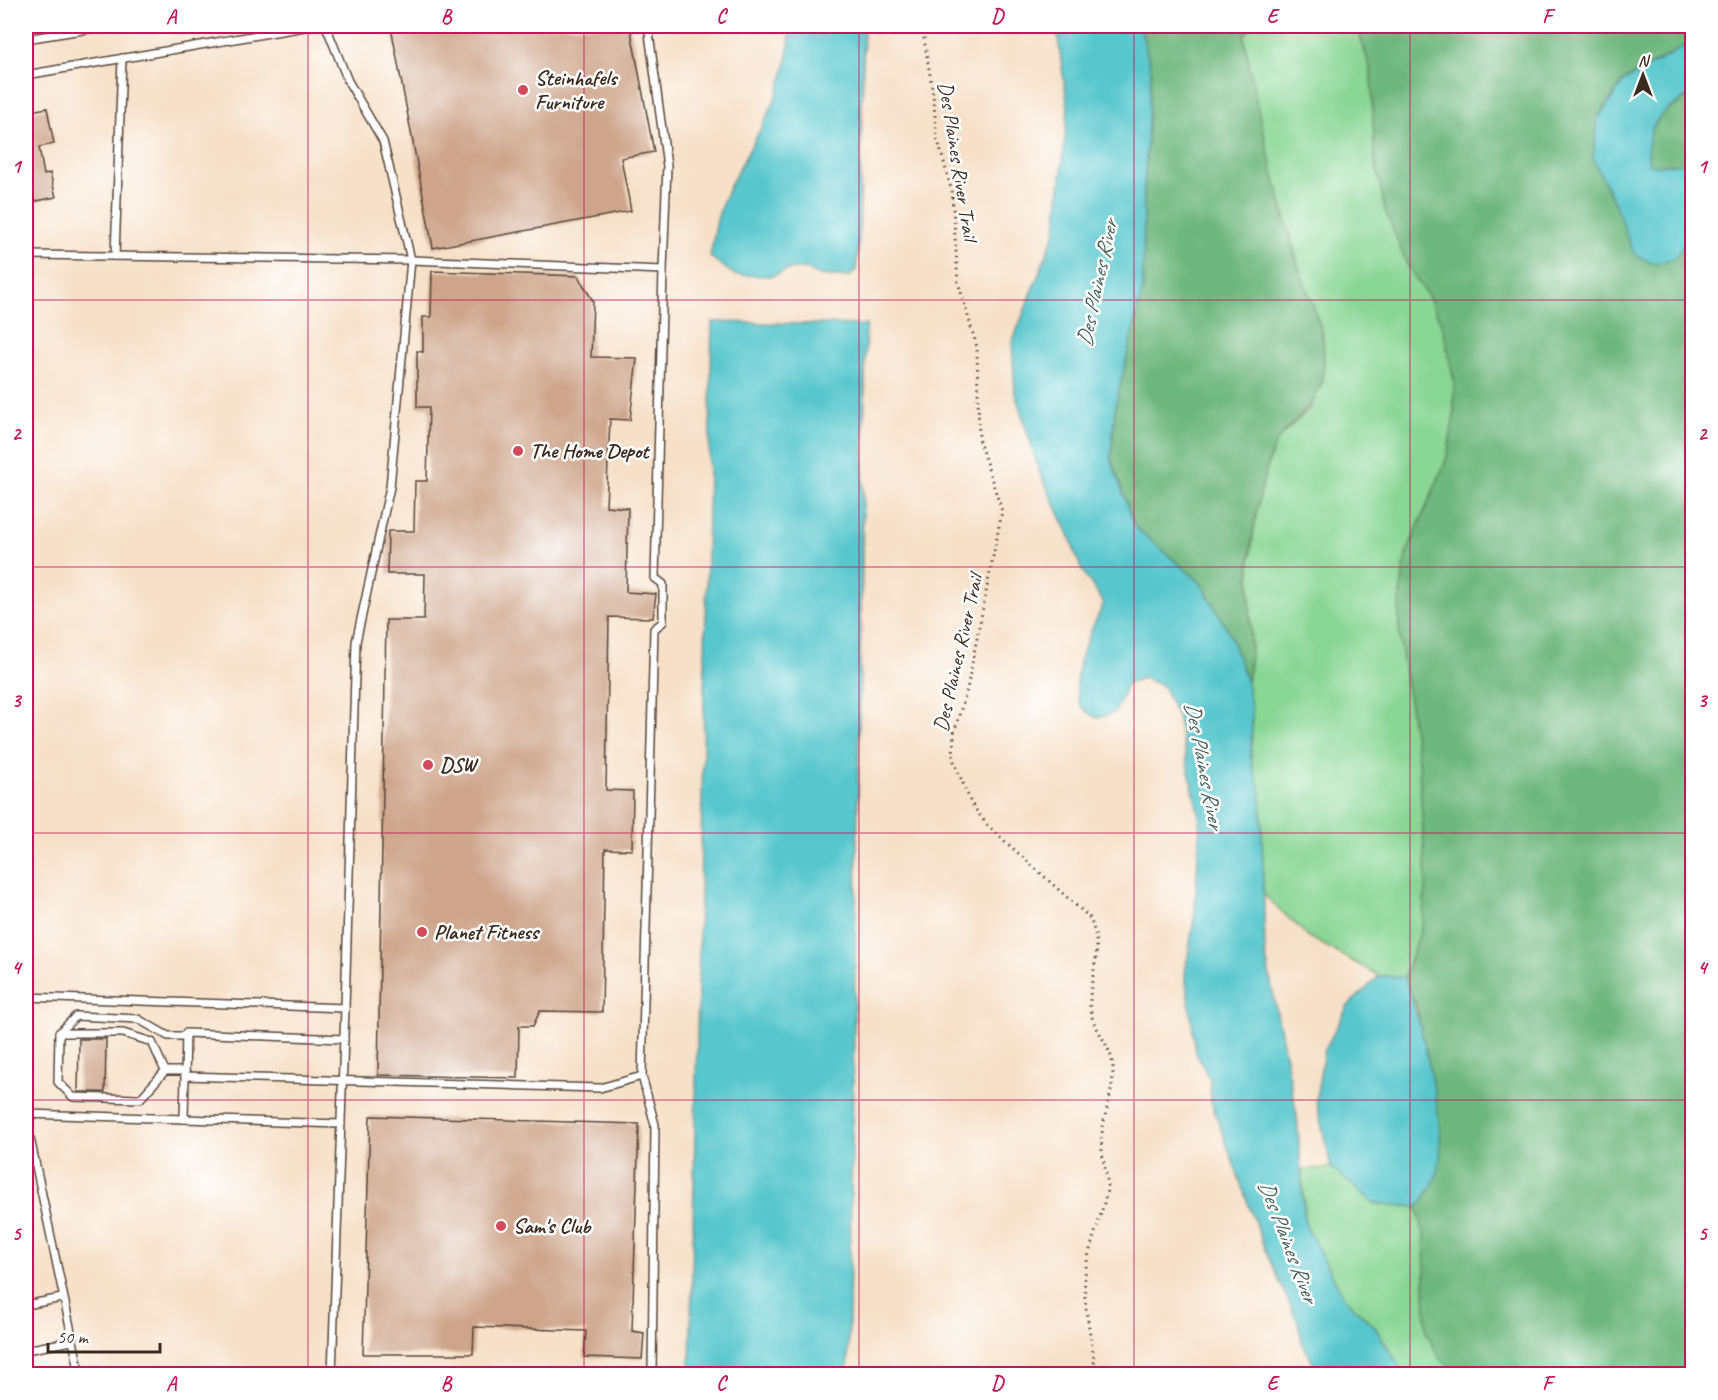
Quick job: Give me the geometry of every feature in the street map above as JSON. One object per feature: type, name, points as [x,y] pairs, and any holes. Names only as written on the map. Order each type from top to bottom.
[{"type":"lane","points":[[26,39],[107,26]]},
{"type":"lane","points":[[26,75],[310,26]]},
{"type":"lane","points":[[327,26],[348,81],[383,141],[411,260],[390,487],[356,642],[332,1374]]},
{"type":"lane","points":[[648,26],[667,166],[655,578],[663,584],[663,622],[654,629],[642,1076],[655,1125],[652,1374]]},
{"type":"lane","points":[[115,256],[122,58]]},
{"type":"lane","points":[[26,255],[411,260],[663,270]]},
{"type":"lane","points":[[26,998],[345,1008]]},
{"type":"lane","points":[[165,1071],[140,1099],[73,1097],[58,1082],[59,1033],[76,1016],[138,1019],[168,1036],[186,1036],[186,1033],[344,1039]]},
{"type":"lane","points":[[59,1033],[123,1033],[152,1042],[165,1071]]},
{"type":"lane","points":[[184,1119],[186,1036]]},
{"type":"lane","points":[[165,1071],[342,1082],[600,1088],[642,1076]]},
{"type":"lane","points":[[26,1114],[341,1125]]},
{"type":"lane","points":[[26,1119],[62,1298],[80,1374]]},
{"type":"lane","points":[[26,1226],[28,1239],[26,1262]]},
{"type":"lane","points":[[26,1305],[62,1298]]},
{"type":"lane","points":[[26,1350],[72,1341]]},
{"type":"path","name":"Des Plaines River Trail","points":[[922,26],[937,137],[952,192],[958,282],[977,346],[979,441],[1002,511],[967,689],[954,733],[953,759],[972,803],[987,825],[1089,917],[1097,938],[1098,953],[1090,1009],[1113,1058],[1114,1071],[1106,1107],[1101,1150],[1108,1188],[1089,1252],[1085,1275],[1085,1299],[1095,1374]]},
{"type":"path","points":[[28,1374],[77,1364]]},
{"type":"green space","points":[[1140,26],[1251,26],[1244,36],[1261,122],[1297,262],[1318,321],[1323,345],[1322,377],[1318,392],[1276,443],[1260,495],[1250,559],[1250,651],[1247,682],[1229,632],[1200,582],[1135,527],[1111,459],[1115,407],[1143,288],[1144,191],[1151,70]]},
{"type":"green space","points":[[1251,26],[1357,26],[1371,71],[1375,162],[1443,327],[1454,381],[1454,417],[1447,458],[1406,555],[1399,603],[1399,631],[1419,767],[1426,880],[1422,927],[1404,977],[1379,976],[1309,937],[1262,893],[1261,793],[1251,760],[1252,714],[1247,682],[1251,657],[1250,560],[1258,498],[1275,442],[1311,407],[1323,381],[1324,359],[1323,334],[1298,264],[1258,118],[1244,36]]},
{"type":"green space","points":[[1357,26],[1692,26],[1692,42],[1623,81],[1598,118],[1593,158],[1615,204],[1673,259],[1687,242],[1692,241],[1692,1374],[1459,1374],[1440,1359],[1426,1332],[1424,1233],[1417,1207],[1428,1193],[1440,1129],[1417,1008],[1404,977],[1422,927],[1426,880],[1419,767],[1399,631],[1399,603],[1406,555],[1447,458],[1454,417],[1454,381],[1443,327],[1429,298],[1408,267],[1385,210],[1375,162],[1371,71]]},
{"type":"green space","points":[[1692,94],[1692,159],[1682,164],[1649,165],[1647,138],[1661,115]]},
{"type":"green space","points":[[1331,1167],[1374,1203],[1417,1207],[1424,1233],[1440,1359],[1459,1374],[1404,1374],[1375,1327],[1344,1298],[1305,1224],[1302,1170]]},
{"type":"water","points":[[790,26],[864,26],[859,240],[856,270],[849,277],[817,275],[806,268],[787,270],[773,276],[735,275],[710,257],[721,206],[768,116],[784,75]]},
{"type":"water","name":"Des Plaines River","points":[[1056,26],[1140,26],[1151,70],[1144,191],[1143,288],[1115,407],[1111,459],[1135,527],[1200,582],[1229,632],[1247,682],[1252,714],[1251,760],[1261,793],[1265,952],[1297,1115],[1305,1224],[1344,1298],[1375,1327],[1404,1374],[1319,1374],[1302,1342],[1298,1322],[1265,1250],[1211,1101],[1210,1080],[1196,1053],[1185,974],[1195,912],[1200,821],[1177,716],[1163,686],[1143,678],[1127,684],[1115,713],[1097,718],[1083,708],[1078,696],[1078,669],[1082,654],[1104,603],[1081,569],[1068,532],[1039,471],[1015,392],[1012,343],[1056,230],[1068,108]]},
{"type":"water","points":[[1692,42],[1692,94],[1671,107],[1656,122],[1649,140],[1648,151],[1649,165],[1682,164],[1692,159],[1692,241],[1687,242],[1673,259],[1654,264],[1634,254],[1615,204],[1593,158],[1598,118],[1624,81]]},
{"type":"water","points":[[712,322],[866,325],[848,1374],[690,1374]]},
{"type":"water","points":[[1379,976],[1404,977],[1424,1044],[1436,1099],[1440,1148],[1438,1173],[1417,1207],[1374,1203],[1331,1167],[1316,1100],[1324,1051],[1348,1006]]},
{"type":"building","name":"Steinhafels Furniture","points":[[630,26],[654,152],[621,158],[631,211],[433,248],[391,27]]},
{"type":"building","points":[[47,108],[54,144],[39,147],[44,175],[50,173],[56,197],[32,202],[30,195],[26,196],[26,112]]},
{"type":"building","points":[[432,271],[578,276],[593,301],[591,357],[637,358],[630,420],[610,419],[606,506],[628,508],[626,592],[656,594],[653,618],[609,617],[606,790],[633,791],[632,850],[605,849],[602,1012],[540,1011],[533,1026],[519,1026],[518,1078],[378,1075],[386,620],[424,620],[425,574],[387,574],[388,531],[414,531],[415,481],[427,481],[429,407],[417,407],[417,351],[423,352],[423,317],[431,317]]},
{"type":"building","points":[[79,1039],[106,1039],[105,1092],[78,1092]]},
{"type":"building","name":"Sam's Club","points":[[370,1116],[639,1124],[632,1331],[644,1333],[642,1359],[584,1357],[586,1331],[474,1327],[473,1354],[363,1354]]},
{"type":"place","name":"Steinhafels Furniture","points":[[523,90]]},
{"type":"place","name":"The Home Depot","points":[[518,451]]},
{"type":"place","name":"DSW","points":[[428,765]]},
{"type":"place","name":"Planet Fitness","points":[[422,932]]},
{"type":"place","name":"Sam's Club","points":[[501,1226]]}]
